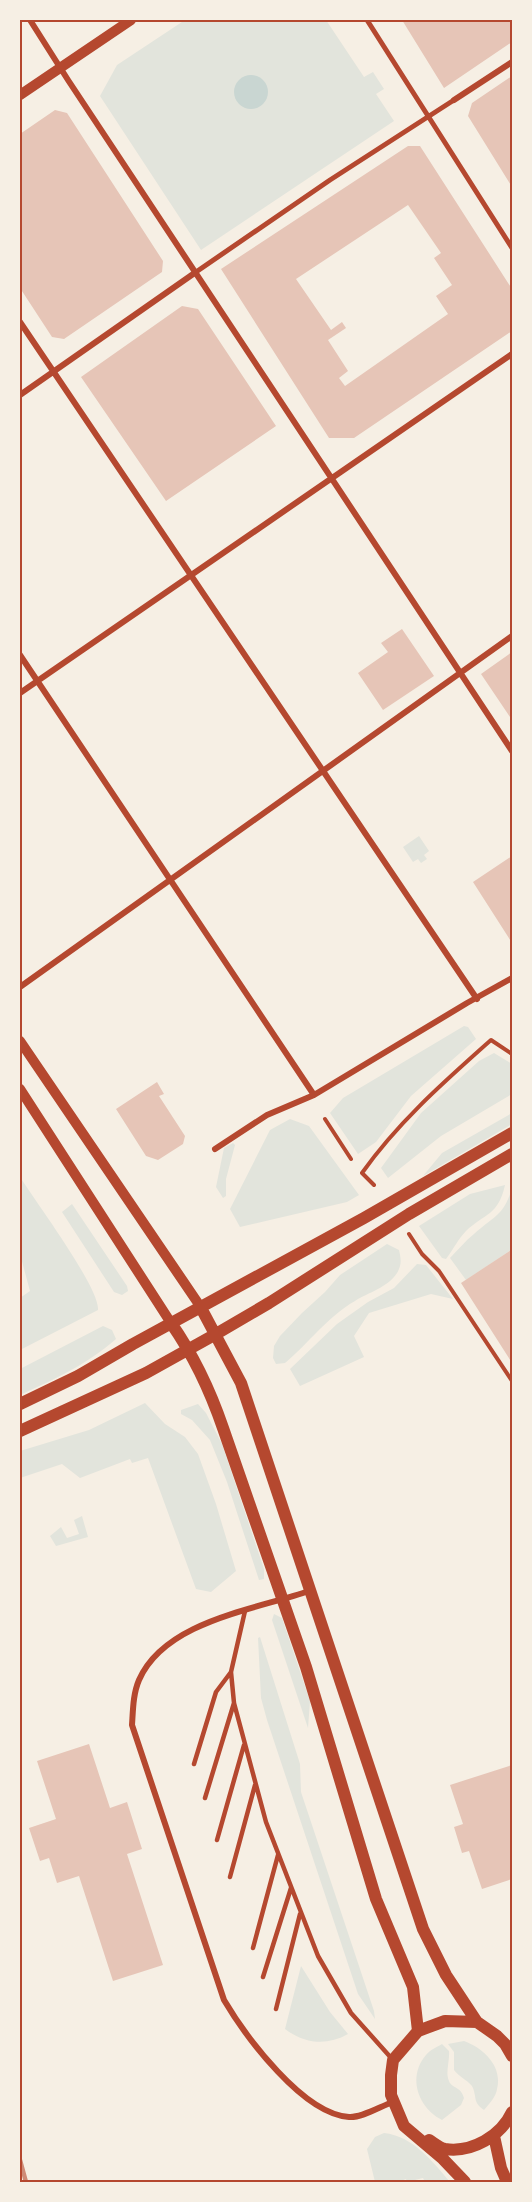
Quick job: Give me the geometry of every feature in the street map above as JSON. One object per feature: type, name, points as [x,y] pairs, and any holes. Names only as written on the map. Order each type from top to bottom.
[{"type":"main road","points":[[20,1404],[78,1376],[513,1133]]},
{"type":"main road","points":[[20,1431],[144,1374],[216,1334],[409,1214],[513,1154]]},
{"type":"main road","points":[[200,1306],[241,1383],[423,1929],[446,1975],[477,2022],[509,2044],[513,2056]]},
{"type":"main road","points":[[171,1323],[188,1348],[211,1394],[306,1667],[376,1899],[413,1987],[418,2031]]},
{"type":"main road","points":[[465,2182],[443,2159],[404,2126],[391,2095],[393,2060],[418,2031],[445,2021],[477,2022]]},
{"type":"main road","points":[[404,2126],[444,2149],[469,2148],[494,2136],[509,2121],[513,2112]]},
{"type":"main road","points":[[494,2136],[501,2168],[507,2182]]},
{"type":"street","points":[[30,20],[513,751]]},
{"type":"street","points":[[20,95],[131,20]]},
{"type":"street","points":[[367,20],[513,248]]},
{"type":"street","points":[[20,395],[330,180],[513,62]]},
{"type":"street","points":[[20,322],[477,999]]},
{"type":"street","points":[[20,693],[513,354]]},
{"type":"street","points":[[20,987],[513,636]]},
{"type":"street","points":[[20,655],[314,1095]]},
{"type":"street","points":[[214,1149],[267,1115],[314,1095],[513,978]]},
{"type":"street","points":[[20,1041],[200,1306]]},
{"type":"street","points":[[20,1089],[171,1323]]},
{"type":"street","points":[[309,1591],[206,1622],[170,1643],[149,1662],[139,1681],[132,1725],[224,2000],[254,2045],[276,2069],[320,2108],[335,2115],[352,2117],[393,2102]]},
{"type":"lane","points":[[245,1611],[231,1672],[234,1703],[266,1822],[318,1956],[351,2013],[393,2060]]},
{"type":"lane","points":[[194,1764],[216,1692],[231,1672]]},
{"type":"lane","points":[[205,1798],[234,1703]]},
{"type":"lane","points":[[217,1840],[245,1742]]},
{"type":"lane","points":[[230,1877],[256,1782]]},
{"type":"lane","points":[[253,1948],[279,1854]]},
{"type":"lane","points":[[263,1977],[291,1888]]},
{"type":"lane","points":[[276,2009],[300,1914]]},
{"type":"path","points":[[374,1185],[362,1173],[412,1111],[430,1094],[491,1040],[513,1054]]},
{"type":"path","points":[[325,1119],[351,1159]]},
{"type":"path","points":[[410,1234],[422,1254],[439,1271],[513,1381]]},
{"type":"shaded area","points":[[185,20],[326,20],[364,77],[373,72],[384,89],[376,94],[394,121],[201,250],[100,96],[117,65]]},
{"type":"shaded area","points":[[251,75],[263,80],[268,92],[263,104],[251,109],[239,104],[234,92],[239,80]]},
{"type":"shaded area","points":[[419,836],[429,851],[424,855],[427,859],[421,863],[418,859],[413,862],[403,847]]},
{"type":"shaded area","points":[[464,1026],[468,1027],[476,1039],[411,1096],[376,1142],[358,1154],[330,1113],[343,1098]]},
{"type":"shaded area","points":[[494,1053],[512,1064],[512,1094],[441,1136],[388,1178],[381,1168],[421,1113],[479,1061]]},
{"type":"shaded area","points":[[512,1113],[512,1124],[423,1176],[442,1153]]},
{"type":"shaded area","points":[[290,1119],[309,1126],[359,1195],[347,1202],[240,1227],[230,1209],[270,1130]]},
{"type":"shaded area","points":[[233,1143],[235,1145],[226,1179],[226,1196],[223,1198],[216,1187],[224,1148]]},
{"type":"shaded area","points":[[20,1177],[89,1283],[98,1310],[20,1350],[20,1298],[30,1291],[20,1254]]},
{"type":"shaded area","points":[[505,1185],[495,1208],[460,1237],[446,1259],[442,1258],[419,1226],[470,1194]]},
{"type":"shaded area","points":[[512,1188],[512,1252],[511,1250],[466,1280],[450,1258],[502,1210]]},
{"type":"shaded area","points":[[72,1204],[127,1286],[128,1291],[122,1295],[114,1292],[62,1212]]},
{"type":"shaded area","points":[[387,1244],[399,1250],[400,1267],[393,1278],[345,1307],[285,1363],[276,1364],[273,1358],[274,1346],[280,1336],[340,1275]]},
{"type":"shaded area","points":[[417,1264],[426,1265],[453,1299],[431,1294],[369,1313],[354,1336],[364,1357],[300,1386],[290,1369],[337,1324],[368,1302],[394,1288]]},
{"type":"shaded area","points":[[103,1326],[112,1330],[116,1339],[82,1364],[20,1395],[20,1369]]},
{"type":"shaded area","points":[[145,1403],[165,1424],[185,1437],[198,1454],[216,1504],[236,1571],[211,1592],[196,1589],[148,1458],[132,1463],[130,1459],[80,1478],[62,1464],[20,1478],[20,1451],[89,1430]]},
{"type":"shaded area","points":[[198,1404],[206,1413],[222,1444],[264,1569],[264,1579],[259,1580],[227,1482],[210,1440],[192,1420],[181,1414],[181,1410]]},
{"type":"shaded area","points":[[82,1516],[88,1537],[56,1546],[50,1536],[61,1527],[67,1538],[79,1534],[74,1520]]},
{"type":"shaded area","points":[[274,1614],[282,1618],[310,1701],[308,1728],[272,1620]]},
{"type":"shaded area","points":[[260,1637],[300,1764],[301,1792],[375,2019],[358,1994],[267,1720],[261,1698],[258,1638]]},
{"type":"shaded area","points":[[301,1966],[330,2012],[348,2034],[324,2042],[316,2042],[300,2038],[285,2029]]},
{"type":"shaded area","points":[[464,2041],[484,2053],[497,2073],[496,2092],[484,2110],[477,2102],[472,2086],[454,2070],[454,2052],[448,2044]]},
{"type":"shaded area","points":[[442,2044],[449,2051],[447,2074],[449,2081],[461,2091],[464,2098],[461,2105],[442,2120],[434,2115],[421,2100],[416,2082],[420,2064],[426,2055]]},
{"type":"shaded area","points":[[384,2133],[404,2139],[422,2151],[450,2182],[425,2182],[423,2178],[407,2182],[406,2179],[398,2182],[375,2182],[367,2149],[375,2137]]},
{"type":"building","points":[[402,20],[512,20],[512,42],[444,88]]},
{"type":"building","points":[[512,76],[512,187],[468,116],[472,103]]},
{"type":"building","points":[[55,110],[67,113],[163,261],[162,272],[64,339],[52,337],[20,288],[20,134]]},
{"type":"building","points":[[408,146],[420,146],[512,289],[512,331],[354,438],[329,438],[221,269]],"holes":[[[408,205],[441,253],[434,258],[452,285],[436,296],[448,314],[345,386],[339,378],[348,371],[328,340],[346,328],[342,322],[331,330],[296,279]]]},
{"type":"building","points":[[182,306],[198,309],[276,426],[166,501],[81,377]]},
{"type":"building","points":[[402,629],[434,676],[383,710],[358,673],[388,652],[381,643]]},
{"type":"building","points":[[512,652],[512,720],[481,674]]},
{"type":"building","points":[[512,856],[512,943],[473,882]]},
{"type":"building","points":[[157,1082],[164,1094],[159,1096],[185,1136],[183,1144],[158,1160],[146,1156],[116,1109]]},
{"type":"building","points":[[511,1250],[512,1252],[512,1363],[461,1283]]},
{"type":"building","points":[[89,1744],[110,1808],[127,1802],[142,1849],[127,1854],[163,1965],[113,1981],[79,1876],[57,1883],[49,1858],[40,1861],[29,1828],[56,1819],[37,1761]]},
{"type":"building","points":[[512,1765],[512,1879],[482,1889],[469,1851],[462,1853],[454,1827],[463,1824],[450,1785]]},
{"type":"railway","points":[[20,2160],[26,2182]]}]
